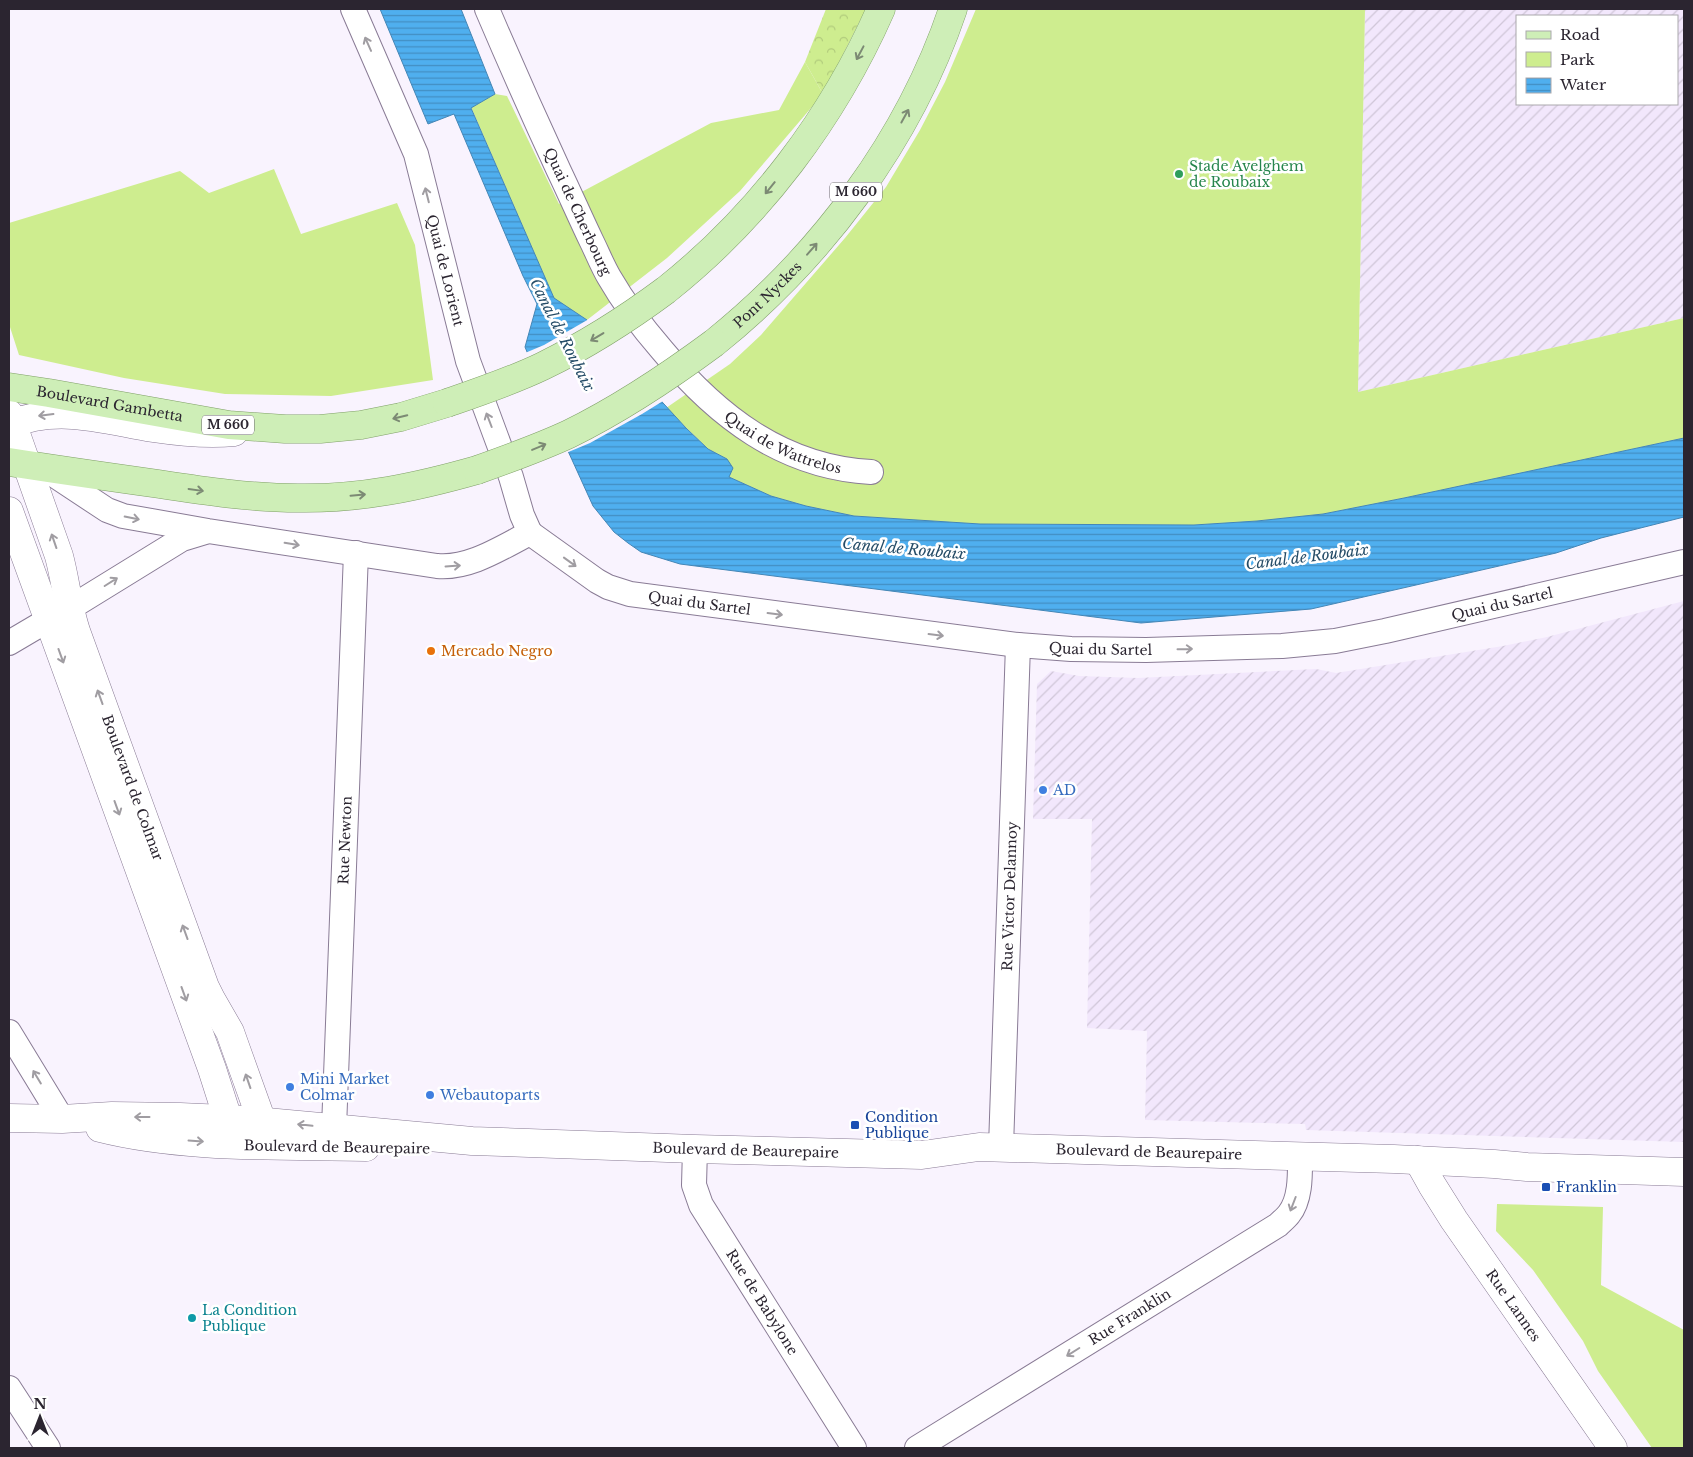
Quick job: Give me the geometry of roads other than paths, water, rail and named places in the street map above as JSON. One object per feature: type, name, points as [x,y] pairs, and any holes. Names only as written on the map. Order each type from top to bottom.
[{"type":"main road","name":"Boulevard Gambetta","points":[[9,387],[229,425],[320,429],[361,425],[401,417],[447,404],[503,384],[542,367],[603,333],[666,290],[710,253],[743,219],[799,152],[846,80],[881,9]]},
{"type":"main road","name":"Pont Nyckes","points":[[26,465],[223,493],[299,498],[354,496],[399,490],[477,470],[554,441],[600,418],[653,386],[714,343],[783,282],[817,244],[851,200],[881,156],[921,86],[953,9]]},
{"type":"main road","points":[[10,421],[29,417],[70,414],[154,428],[198,433],[221,433],[268,428]]},
{"type":"main road","name":"Boulevard de Colmar","points":[[10,421],[59,556],[65,578],[59,614]]},
{"type":"main road","name":"Boulevard de Colmar","points":[[9,511],[59,614],[236,1144]]},
{"type":"main road","name":"Boulevard de Colmar","points":[[59,614],[77,634],[202,978],[211,999],[230,1032],[263,1133]]},
{"type":"main road","name":"Boulevard de Beaurepaire","points":[[9,1118],[62,1119],[122,1116],[228,1119],[263,1133],[477,1150],[615,1147]]},
{"type":"main road","name":"Boulevard de Beaurepaire","points":[[62,1119],[147,1137],[236,1144],[263,1133],[334,1128],[472,1141],[696,1150],[922,1155],[974,1147],[1418,1160],[1527,1167],[1684,1172]]},
{"type":"main road","name":"Rue Lannes","points":[[1418,1160],[1454,1220],[1613,1448]]},
{"type":"street","name":"Quai de Lorient","points":[[353,9],[416,154],[468,362],[530,533]]},
{"type":"street","name":"Quai de Cherbourg","points":[[487,9],[520,87],[607,275],[635,318],[668,358],[703,395]]},
{"type":"street","name":"Quai de Wattrelos","points":[[703,395],[739,425],[780,449],[806,460],[833,467],[871,472]]},
{"type":"street","points":[[26,465],[116,514],[208,531],[449,567],[469,562],[530,533]]},
{"type":"street","points":[[9,643],[182,539],[208,531]]},
{"type":"street","name":"Quai du Sartel","points":[[530,533],[597,581],[630,594],[1018,645],[1071,649],[1146,650],[1282,646],[1335,641],[1684,562]]},
{"type":"street","name":"Rue Newton","points":[[334,1128],[356,553]]},
{"type":"street","name":"Rue Victor Delannoy","points":[[1001,1148],[1018,645]]},
{"type":"street","points":[[9,1032],[62,1119]]},
{"type":"street","name":"Rue de Babylone","points":[[696,1150],[694,1185],[701,1205],[854,1448]]},
{"type":"street","name":"Rue Franklin","points":[[918,1448],[1278,1224],[1290,1213],[1296,1200],[1300,1173],[1300,1156]]},
{"type":"street","points":[[12,1402],[48,1448]]},
{"type":"water","name":"Canal de Roubaix","points":[[380,9],[461,9],[495,94],[471,108],[554,298],[587,320],[686,428],[708,449],[727,459],[733,468],[729,477],[771,496],[806,506],[854,516],[980,524],[1194,525],[1257,521],[1323,514],[1684,438],[1684,517],[1601,538],[1556,553],[1311,609],[1141,623],[680,564],[641,552],[614,532],[593,506],[525,347],[537,304],[523,276],[454,114],[428,124]]},
{"type":"place","name":"Stade Avelghem de Roubaix","points":[[1179,174]]},
{"type":"place","name":"Mercado Negro","points":[[431,651]]},
{"type":"place","name":"AD","points":[[1043,790]]},
{"type":"place","name":"Mini Market Colmar","points":[[290,1087]]},
{"type":"place","name":"Webautoparts","points":[[430,1095]]},
{"type":"place","name":"Condition Publique","points":[[855,1125]]},
{"type":"place","name":"Franklin","points":[[1546,1187]]},
{"type":"place","name":"La Condition Publique","points":[[192,1318]]}]
